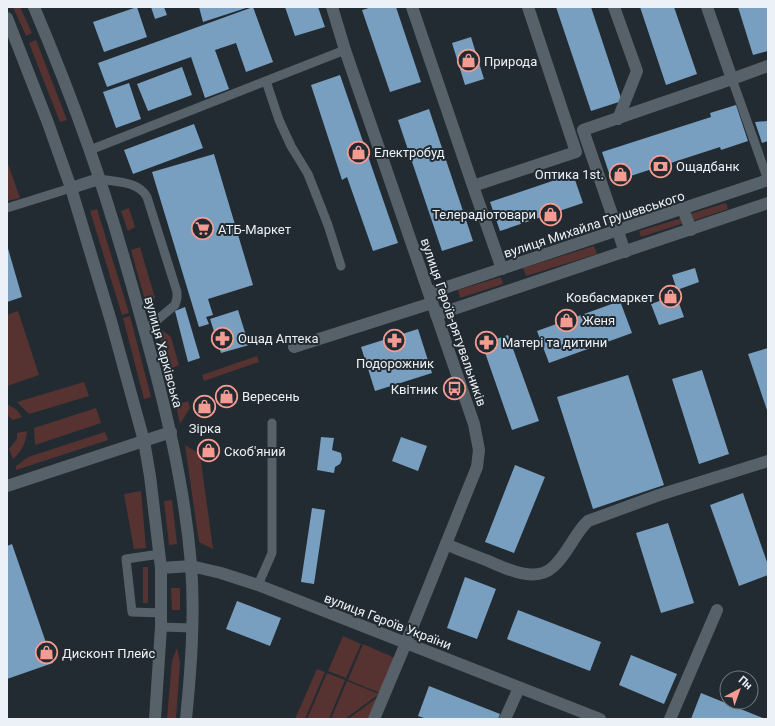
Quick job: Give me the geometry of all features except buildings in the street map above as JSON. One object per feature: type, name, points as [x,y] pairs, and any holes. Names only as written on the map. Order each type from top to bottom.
[{"type":"street","name":"вулиця Харківська","points":[[34,7],[69,92],[90,150],[120,247],[162,394],[171,432],[181,483],[191,566],[192,628],[186,719]]},
{"type":"street","name":"вулиця Героїв-рятувальників","points":[[332,7],[345,50],[474,424],[479,450],[477,467],[374,719]]},
{"type":"street","points":[[412,7],[502,269]]},
{"type":"street","points":[[473,186],[576,152],[528,7]]},
{"type":"street","points":[[614,7],[637,71],[618,119]]},
{"type":"street","points":[[708,7],[732,79]]},
{"type":"street","points":[[8,22],[48,123],[71,188],[112,321],[144,441],[161,568],[162,613],[155,719]]},
{"type":"street","points":[[625,252],[583,130],[768,66]]},
{"type":"street","points":[[71,188],[99,179]]},
{"type":"street","name":"вулиця Михайла Грушевського","points":[[294,348],[430,298],[502,269],[768,181]]},
{"type":"street","points":[[436,315],[768,203]]},
{"type":"street","points":[[683,209],[690,230]]},
{"type":"street","points":[[7,486],[171,432]]},
{"type":"street","points":[[446,544],[516,572],[536,574],[543,573],[551,569],[559,562],[581,527],[588,521],[652,498],[768,461]]},
{"type":"street","name":"вулиця Героїв України","points":[[161,568],[191,566],[221,573],[258,585],[600,719]]},
{"type":"street","points":[[670,719],[718,610]]},
{"type":"street","points":[[505,719],[519,688]]},
{"type":"lane","points":[[90,150],[345,50]]},
{"type":"lane","points":[[732,79],[768,181]]},
{"type":"lane","points":[[266,81],[279,120],[291,146],[308,174],[328,224],[341,266]]},
{"type":"lane","points":[[99,179],[133,184],[143,190],[147,196],[177,292],[175,305],[144,331]]},
{"type":"lane","points":[[7,208],[71,188]]},
{"type":"lane","points":[[258,585],[272,553],[272,423]]},
{"type":"lane","points":[[160,554],[126,559],[132,612],[162,613]]},
{"type":"lane","points":[[161,627],[192,628]]},
{"type":"shaded area","points":[[13,7],[20,7],[32,33],[26,36]]},
{"type":"shaded area","points":[[36,40],[67,120],[60,122],[29,43]]},
{"type":"shaded area","points":[[7,161],[20,198],[7,201]]},
{"type":"shaded area","points":[[726,203],[728,209],[692,221],[690,214]]},
{"type":"shaded area","points":[[129,208],[135,227],[128,231],[121,211]]},
{"type":"shaded area","points":[[97,209],[129,313],[122,315],[90,211]]},
{"type":"shaded area","points":[[682,218],[684,223],[641,237],[639,231]]},
{"type":"shaded area","points":[[594,246],[597,254],[526,276],[523,268]]},
{"type":"shaded area","points":[[140,247],[155,298],[146,304],[131,250]]},
{"type":"shaded area","points":[[501,277],[503,284],[460,298],[458,290]]},
{"type":"shaded area","points":[[18,311],[39,375],[7,386],[7,315]]},
{"type":"shaded area","points":[[130,316],[151,397],[144,399],[123,318]]},
{"type":"shaded area","points":[[158,327],[171,337],[179,365],[168,370]]},
{"type":"shaded area","points":[[257,356],[259,362],[204,381],[202,375]]},
{"type":"shaded area","points":[[84,382],[89,396],[29,414],[17,402]]},
{"type":"shaded area","points":[[188,401],[190,408],[180,424],[176,405]]},
{"type":"shaded area","points":[[7,404],[17,410],[22,417],[13,420],[7,415]]},
{"type":"shaded area","points":[[96,408],[101,423],[35,445],[34,428]]},
{"type":"shaded area","points":[[27,431],[23,446],[13,459],[9,449],[17,439],[17,433]]},
{"type":"shaded area","points":[[105,432],[108,440],[16,470],[16,466],[28,457]]},
{"type":"shaded area","points":[[185,445],[200,454],[213,549],[199,542]]},
{"type":"shaded area","points":[[141,491],[146,548],[134,549],[124,494]]},
{"type":"shaded area","points":[[172,500],[177,544],[169,545],[164,501]]},
{"type":"shaded area","points":[[143,567],[148,567],[148,603],[143,603]]},
{"type":"shaded area","points":[[171,588],[180,588],[180,610],[172,610]]},
{"type":"shaded area","points":[[343,636],[361,644],[346,678],[328,671]]},
{"type":"shaded area","points":[[363,644],[395,658],[380,693],[348,680]]},
{"type":"shaded area","points":[[177,648],[180,662],[176,719],[167,719],[172,661]]},
{"type":"shaded area","points":[[317,669],[325,672],[305,719],[295,719]]},
{"type":"shaded area","points":[[327,673],[345,680],[329,719],[307,719]]},
{"type":"shaded area","points":[[347,681],[379,694],[345,719],[331,719]]},
{"type":"shaded area","points":[[381,695],[371,719],[348,719]]},
{"type":"place","name":"Природа","points":[[468,61]]},
{"type":"place","name":"Електробуд","points":[[359,152]]},
{"type":"place","name":"Ощадбанк","points":[[660,166]]},
{"type":"place","name":"Оптика 1st.","points":[[620,174]]},
{"type":"place","name":"Телерадіотовари","points":[[551,214]]},
{"type":"place","name":"АТБ-Маркет","points":[[203,229]]},
{"type":"place","name":"Ковбасмаркет","points":[[670,297]]},
{"type":"place","name":"Женя","points":[[567,320]]},
{"type":"place","name":"Ощад Аптека","points":[[222,338]]},
{"type":"place","name":"Подорожник","points":[[395,341]]},
{"type":"place","name":"Матері та дитини","points":[[487,342]]},
{"type":"place","name":"Квітник","points":[[454,389]]},
{"type":"place","name":"Вересень","points":[[226,396]]},
{"type":"place","name":"Зiрка","points":[[205,406]]},
{"type":"place","name":"Скоб'яний","points":[[208,451]]},
{"type":"place","name":"Дисконт Плейс","points":[[46,653]]}]
